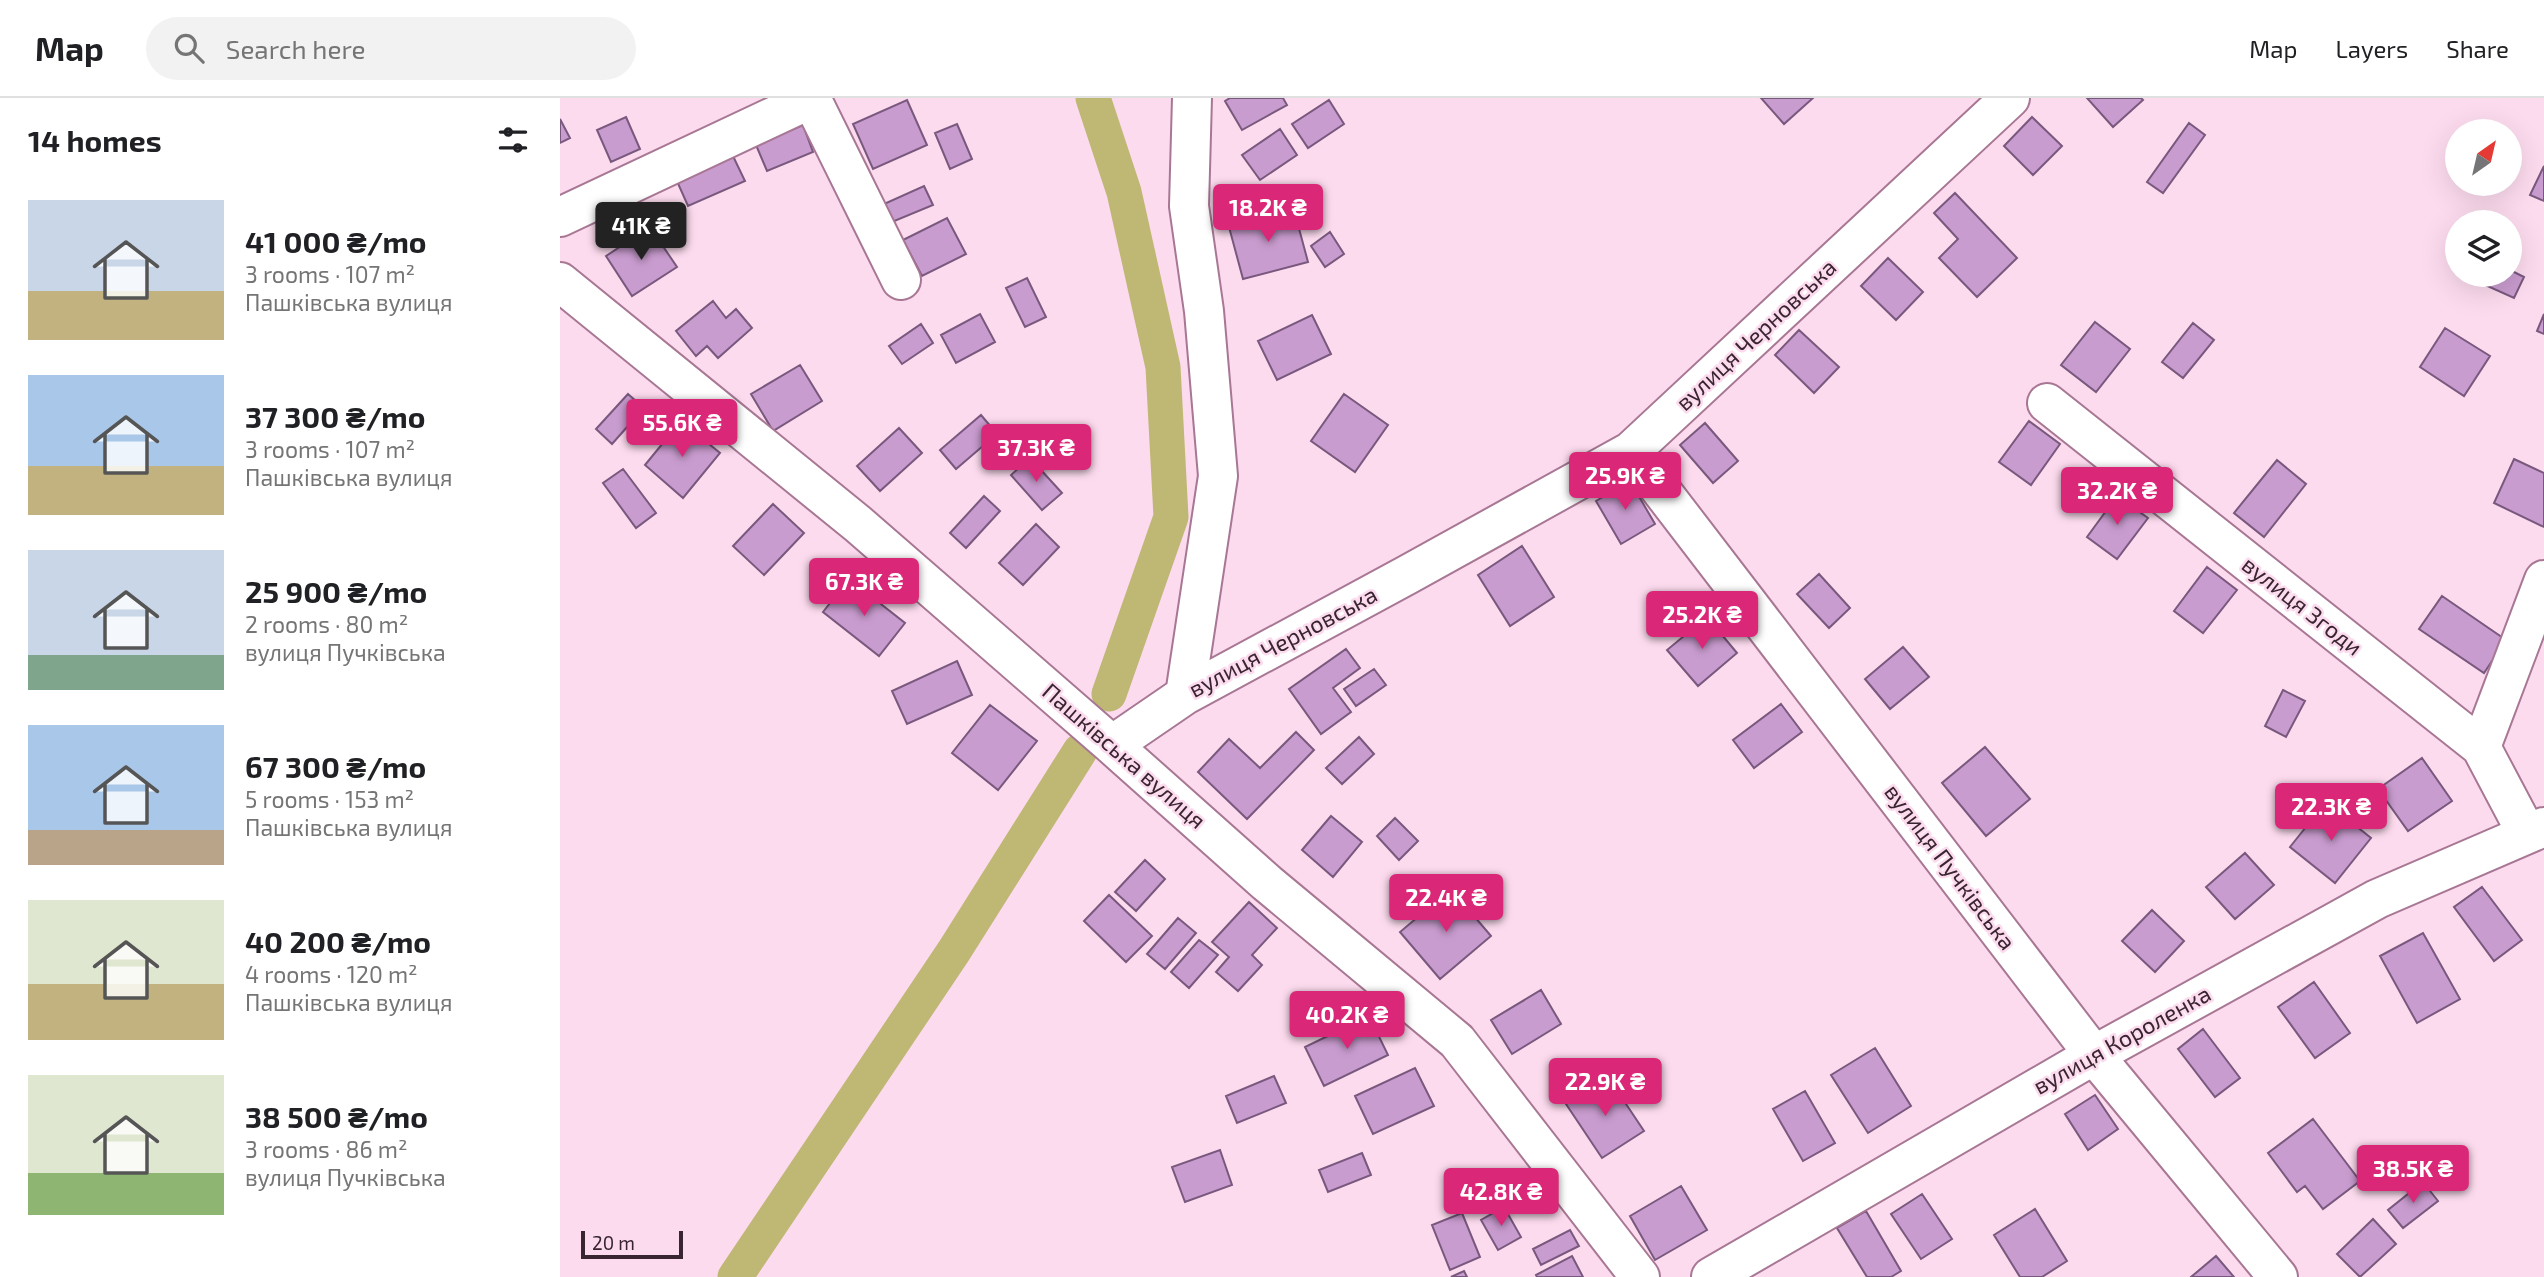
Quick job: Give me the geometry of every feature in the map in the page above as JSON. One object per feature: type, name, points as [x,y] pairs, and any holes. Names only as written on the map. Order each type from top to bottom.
[{"type":"street","points":[[1185,695],[1218,476],[1204,311],[1189,206],[1192,98]]},
{"type":"street","name":"вулиця Черновська","points":[[1112,745],[1185,695],[1631,451],[2010,98]]},
{"type":"street","points":[[560,217],[811,99],[901,280]]},
{"type":"street","name":"Пашківська вулиця","points":[[560,282],[858,524],[1267,883],[1457,1041],[1640,1277]]},
{"type":"street","name":"вулиця Згоди","points":[[2047,404],[2481,747],[2536,831]]},
{"type":"street","name":"вулиця Пучківська","points":[[1631,451],[2094,1055],[2278,1277]]},
{"type":"street","points":[[2481,747],[2544,580]]},
{"type":"street","name":"вулиця Короленка","points":[[1711,1277],[2094,1055],[2377,899],[2536,831]]},
{"type":"building","points":[[1230,98],[1283,98],[1287,105],[1242,130],[1225,101]]},
{"type":"building","points":[[1761,98],[1813,98],[1784,124]]},
{"type":"building","points":[[2087,98],[2141,98],[2143,100],[2113,127]]},
{"type":"building","points":[[907,100],[927,145],[873,169],[853,124]]},
{"type":"building","points":[[1329,100],[1344,124],[1308,148],[1292,124]]},
{"type":"building","points":[[626,117],[640,149],[611,162],[597,130]]},
{"type":"building","points":[[2032,117],[2062,146],[2033,175],[2004,146]]},
{"type":"building","points":[[560,119],[570,138],[560,143]]},
{"type":"building","points":[[2189,123],[2205,135],[2163,193],[2147,182]]},
{"type":"building","points":[[957,124],[972,159],[950,169],[935,133]]},
{"type":"building","points":[[803,125],[813,152],[767,171],[756,145]]},
{"type":"building","points":[[1280,129],[1297,155],[1260,180],[1242,155]]},
{"type":"building","points":[[732,154],[745,181],[688,206],[676,179]]},
{"type":"building","points":[[2544,166],[2544,201],[2530,195]]},
{"type":"building","points":[[924,186],[933,205],[892,222],[884,204]]},
{"type":"building","points":[[1955,193],[2017,258],[1977,297],[1939,258],[1958,239],[1934,213]]},
{"type":"building","points":[[1294,210],[1308,262],[1243,279],[1229,227]]},
{"type":"building","points":[[947,218],[966,254],[922,276],[903,240]]},
{"type":"building","points":[[650,227],[677,267],[632,296],[606,256]]},
{"type":"building","points":[[1330,232],[1344,254],[1325,267],[1311,246]]},
{"type":"building","points":[[1888,258],[1923,292],[1896,320],[1861,286]]},
{"type":"building","points":[[1027,278],[1046,317],[1025,327],[1006,288]]},
{"type":"building","points":[[2490,287],[2519,287],[2514,298]]},
{"type":"building","points":[[713,301],[726,318],[736,309],[752,328],[718,358],[707,346],[696,356],[676,331]]},
{"type":"building","points":[[980,314],[995,342],[956,363],[941,335]]},
{"type":"building","points":[[2544,314],[2544,334],[2537,331]]},
{"type":"building","points":[[1312,315],[1331,354],[1277,380],[1258,341]]},
{"type":"building","points":[[2095,322],[2130,349],[2096,392],[2061,365]]},
{"type":"building","points":[[2193,323],[2214,340],[2183,378],[2162,362]]},
{"type":"building","points":[[921,324],[933,343],[902,364],[889,346]]},
{"type":"building","points":[[2445,328],[2490,356],[2464,396],[2420,367]]},
{"type":"building","points":[[1799,330],[1839,367],[1814,393],[1775,355]]},
{"type":"building","points":[[800,365],[822,401],[773,431],[751,394]]},
{"type":"building","points":[[628,394],[644,408],[612,444],[596,429]]},
{"type":"building","points":[[1344,394],[1388,425],[1355,472],[1311,441]]},
{"type":"building","points":[[981,415],[997,434],[956,469],[940,450]]},
{"type":"building","points":[[681,421],[720,453],[683,498],[645,465]]},
{"type":"building","points":[[2029,421],[2060,444],[2031,485],[1999,462]]},
{"type":"building","points":[[1705,423],[1738,461],[1713,483],[1680,445]]},
{"type":"building","points":[[899,428],[922,453],[880,491],[857,466]]},
{"type":"building","points":[[1030,458],[1062,493],[1042,510],[1011,475]]},
{"type":"building","points":[[2514,459],[2544,473],[2544,527],[2494,503]]},
{"type":"building","points":[[2277,460],[2306,484],[2264,537],[2234,513]]},
{"type":"building","points":[[623,469],[656,513],[636,528],[603,483]]},
{"type":"building","points":[[1630,481],[1655,524],[1621,544],[1596,501]]},
{"type":"building","points":[[984,496],[1000,511],[966,548],[950,533]]},
{"type":"building","points":[[2117,496],[2148,518],[2117,559],[2087,537]]},
{"type":"building","points":[[773,504],[804,533],[764,575],[733,546]]},
{"type":"building","points":[[1036,524],[1059,547],[1023,585],[999,563]]},
{"type":"building","points":[[1522,546],[1554,597],[1510,626],[1478,575]]},
{"type":"building","points":[[2207,567],[2237,590],[2203,633],[2174,611]]},
{"type":"building","points":[[1819,574],[1850,608],[1829,628],[1797,594]]},
{"type":"building","points":[[849,579],[905,623],[879,656],[823,612]]},
{"type":"building","points":[[2442,596],[2506,640],[2484,673],[2419,629]]},
{"type":"building","points":[[1707,617],[1737,653],[1698,686],[1667,650]]},
{"type":"building","points":[[1903,647],[1929,677],[1890,709],[1865,679]]},
{"type":"building","points":[[1346,649],[1360,668],[1333,688],[1351,712],[1321,734],[1289,689]]},
{"type":"building","points":[[957,661],[972,695],[907,724],[892,691]]},
{"type":"building","points":[[1374,669],[1386,685],[1356,706],[1344,689]]},
{"type":"building","points":[[2283,690],[2305,701],[2286,737],[2265,726]]},
{"type":"building","points":[[1781,704],[1802,732],[1754,768],[1733,740]]},
{"type":"building","points":[[990,705],[1037,741],[998,790],[952,753]]},
{"type":"building","points":[[1296,732],[1314,750],[1247,819],[1198,772],[1229,739],[1260,768]]},
{"type":"building","points":[[1359,737],[1374,754],[1342,784],[1326,768]]},
{"type":"building","points":[[1985,747],[2030,799],[1986,836],[1942,783]]},
{"type":"building","points":[[2422,758],[2452,801],[2408,831],[2378,789]]},
{"type":"building","points":[[2326,802],[2371,838],[2335,883],[2290,847]]},
{"type":"building","points":[[1331,816],[1362,842],[1333,877],[1302,850]]},
{"type":"building","points":[[1395,818],[1418,841],[1399,860],[1377,836]]},
{"type":"building","points":[[2245,853],[2274,885],[2235,919],[2206,887]]},
{"type":"building","points":[[1145,860],[1165,879],[1136,911],[1115,892]]},
{"type":"building","points":[[2482,887],[2522,940],[2494,961],[2454,907]]},
{"type":"building","points":[[1451,889],[1491,936],[1440,979],[1400,932]]},
{"type":"building","points":[[1109,895],[1152,936],[1126,962],[1084,921]]},
{"type":"building","points":[[1249,902],[1277,928],[1252,955],[1262,965],[1238,991],[1216,972],[1229,957],[1212,942]]},
{"type":"building","points":[[2152,910],[2184,941],[2155,972],[2122,941]]},
{"type":"building","points":[[1178,918],[1196,933],[1165,969],[1147,954]]},
{"type":"building","points":[[2423,933],[2460,999],[2417,1023],[2380,956]]},
{"type":"building","points":[[1199,940],[1218,955],[1189,988],[1171,972]]},
{"type":"building","points":[[2314,982],[2350,1033],[2315,1058],[2278,1007]]},
{"type":"building","points":[[1541,990],[1561,1024],[1512,1054],[1491,1020]]},
{"type":"building","points":[[1369,1016],[1388,1055],[1324,1086],[1305,1047]]},
{"type":"building","points":[[2203,1029],[2240,1078],[2215,1097],[2178,1049]]},
{"type":"building","points":[[1875,1048],[1911,1106],[1868,1133],[1831,1075]]},
{"type":"building","points":[[1415,1068],[1434,1106],[1373,1134],[1355,1096]]},
{"type":"building","points":[[1274,1076],[1286,1103],[1237,1123],[1226,1096]]},
{"type":"building","points":[[1608,1077],[1644,1131],[1602,1158],[1566,1104]]},
{"type":"building","points":[[1805,1091],[1835,1143],[1803,1161],[1773,1109]]},
{"type":"building","points":[[2095,1095],[2118,1129],[2088,1150],[2065,1114]]},
{"type":"building","points":[[2313,1119],[2360,1181],[2323,1209],[2305,1186],[2297,1192],[2268,1153]]},
{"type":"building","points":[[1220,1150],[1232,1185],[1185,1202],[1172,1167]]},
{"type":"building","points":[[1362,1153],[1371,1175],[1328,1192],[1319,1170]]},
{"type":"building","points":[[2423,1182],[2438,1201],[2403,1228],[2388,1210]]},
{"type":"building","points":[[1681,1186],[1707,1230],[1655,1260],[1630,1216]]},
{"type":"building","points":[[1922,1194],[1952,1239],[1921,1259],[1891,1214]]},
{"type":"building","points":[[1504,1207],[1521,1237],[1498,1250],[1481,1220]]},
{"type":"building","points":[[2035,1209],[2067,1261],[2042,1277],[2020,1277],[1994,1235]]},
{"type":"building","points":[[1866,1211],[1901,1271],[1891,1277],[1867,1277],[1837,1228]]},
{"type":"building","points":[[1462,1213],[1480,1257],[1450,1270],[1432,1225]]},
{"type":"building","points":[[2373,1219],[2396,1244],[2360,1277],[2337,1254]]},
{"type":"building","points":[[1570,1230],[1579,1246],[1541,1265],[1533,1249]]},
{"type":"building","points":[[1572,1256],[1583,1277],[1537,1277],[1536,1275]]},
{"type":"building","points":[[2216,1256],[2234,1277],[2191,1277]]},
{"type":"building","points":[[1464,1271],[1467,1277],[1451,1277]]},
{"type":"waterway","points":[[1093,98],[1124,192],[1163,367],[1171,517],[1109,694]]},
{"type":"waterway","points":[[735,1277],[954,951],[1080,751]]}]
